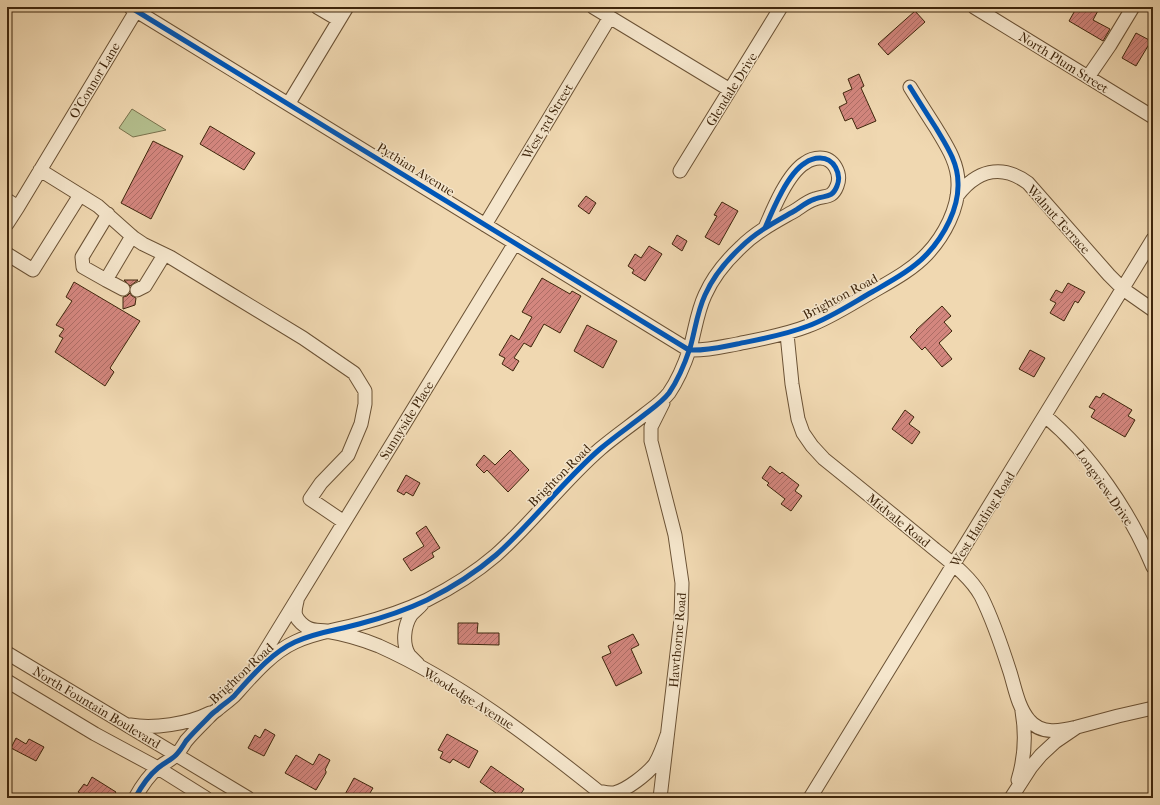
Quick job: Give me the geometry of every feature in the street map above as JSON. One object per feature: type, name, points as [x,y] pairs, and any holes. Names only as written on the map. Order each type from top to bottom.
[{"type":"street","points":[[318,7],[339,20]]},
{"type":"street","points":[[288,103],[347,7]]},
{"type":"street","points":[[593,7],[730,90]]},
{"type":"street","name":"Glendale Drive","points":[[680,171],[781,7]]},
{"type":"street","name":"North Plum Street","points":[[974,7],[1153,117]]},
{"type":"street","points":[[1088,77],[1110,45],[1133,7]]},
{"type":"street","name":"Pythian Avenue","points":[[133,9],[689,350]]},
{"type":"street","name":"O'Connor Lane","points":[[7,224],[12,203],[40,170],[133,9]]},
{"type":"street","name":"West 3rd Street","points":[[485,225],[610,17]]},
{"type":"street","points":[[910,87],[948,148],[957,170],[957,196]]},
{"type":"street","points":[[689,350],[705,295],[724,265],[739,248],[765,228],[815,199],[825,198],[832,194],[839,181],[835,166],[830,161],[823,158],[817,158],[805,162],[797,169],[774,206],[765,228]]},
{"type":"street","points":[[40,170],[98,206],[143,244],[229,293],[296,334],[354,373],[365,391],[365,404],[361,424],[348,455],[321,483],[310,499],[344,522]]},
{"type":"street","name":"Walnut Terrace","points":[[957,196],[971,181],[989,173],[1000,171],[1019,176],[1028,183],[1109,275],[1123,289],[1153,310]]},
{"type":"street","points":[[7,254],[33,270],[80,194]]},
{"type":"street","name":"Brighton Road","points":[[135,798],[145,782],[158,768],[176,754],[186,741],[216,710],[231,699],[279,651],[294,642],[311,635],[360,624],[403,610],[426,600],[477,570],[497,554],[576,471],[602,447],[660,403],[669,393],[679,375],[689,350],[702,351],[787,334],[810,326],[840,311],[912,267],[927,254],[938,241],[946,228],[954,209],[957,196]]},
{"type":"street","points":[[108,214],[82,257],[83,266],[123,289]]},
{"type":"street","points":[[106,280],[132,236]]},
{"type":"street","name":"West Harding Road","points":[[810,798],[1153,239]]},
{"type":"street","name":"Sunnyside Place","points":[[245,684],[515,243]]},
{"type":"street","points":[[137,290],[146,286],[164,255]]},
{"type":"street","name":"Midvale Road","points":[[787,334],[792,384],[798,419],[803,433],[812,446],[824,459],[908,526],[953,565],[972,584],[980,595],[990,616],[1010,671],[1025,725],[1025,748],[1022,767],[1013,795]]},
{"type":"street","name":"Hawthorne Road","points":[[660,798],[681,619],[682,584],[675,535],[651,441],[651,428],[669,393]]},
{"type":"street","name":"Longview Drive","points":[[1045,416],[1075,444],[1096,470],[1135,529],[1153,567]]},
{"type":"street","name":"Sunnyside Place","points":[[298,597],[295,616],[307,628],[326,631]]},
{"type":"street","points":[[422,668],[407,651],[405,630],[408,620],[412,614],[426,600]]},
{"type":"street","name":"Woodedge Avenue","points":[[326,631],[357,638],[378,646],[422,668],[455,687],[490,709],[609,798]]},
{"type":"street","name":"North Fountain Boulevard","points":[[7,653],[248,798]]},
{"type":"street","name":"North Fountain Boulevard","points":[[7,681],[95,734],[158,768],[206,798]]},
{"type":"street","name":"Midvale Road","points":[[1021,707],[1029,720],[1034,725],[1044,730],[1052,731],[1077,727]]},
{"type":"street","points":[[1013,795],[1031,766],[1041,755],[1055,742],[1077,727],[1153,708]]},
{"type":"street","points":[[124,724],[142,727],[171,724],[193,720],[216,710]]},
{"type":"street","points":[[598,791],[607,793],[622,790],[640,778],[656,762],[667,734]]},
{"type":"green space","points":[[132,109],[166,130],[133,137],[119,128]]},
{"type":"building","points":[[1077,7],[1100,7],[1093,20],[1110,29],[1103,41],[1069,21]]},
{"type":"building","points":[[915,11],[925,22],[888,55],[878,44]]},
{"type":"building","points":[[1136,33],[1151,41],[1136,66],[1122,58]]},
{"type":"building","points":[[859,74],[864,86],[861,88],[876,121],[857,129],[852,118],[845,121],[839,107],[847,103],[843,93],[852,89],[848,79]]},
{"type":"building","points":[[210,126],[255,153],[244,170],[200,144]]},
{"type":"building","points":[[153,141],[183,156],[151,219],[121,203]]},
{"type":"building","points":[[586,196],[596,203],[589,214],[578,206]]},
{"type":"building","points":[[722,202],[738,211],[719,245],[705,237],[717,216],[714,215]]},
{"type":"building","points":[[677,235],[687,241],[682,251],[672,244]]},
{"type":"building","points":[[649,246],[662,254],[645,281],[632,273],[634,270],[628,266],[635,254],[641,258]]},
{"type":"building","points":[[542,278],[570,294],[572,291],[581,296],[560,333],[544,324],[531,347],[524,343],[514,358],[519,361],[513,371],[502,364],[505,358],[499,355],[511,335],[519,340],[532,317],[522,312]]},
{"type":"building","points":[[124,280],[138,280],[130,286]]},
{"type":"building","points":[[74,282],[140,321],[110,368],[114,372],[105,386],[55,352],[63,338],[59,336],[64,329],[56,325],[72,301],[66,297]]},
{"type":"building","points":[[1068,283],[1085,292],[1078,303],[1075,301],[1064,321],[1050,313],[1056,303],[1050,300],[1056,290],[1062,293]]},
{"type":"building","points":[[130,293],[136,298],[135,305],[123,309],[123,297]]},
{"type":"building","points":[[942,306],[951,316],[944,322],[952,331],[939,343],[952,359],[942,367],[925,347],[922,350],[910,337]]},
{"type":"building","points":[[587,325],[617,341],[603,368],[574,351]]},
{"type":"building","points":[[1030,350],[1045,358],[1034,377],[1019,369]]},
{"type":"building","points":[[1103,393],[1132,410],[1128,416],[1135,420],[1125,437],[1091,417],[1095,410],[1089,407],[1096,396],[1100,398]]},
{"type":"building","points":[[905,410],[914,417],[909,424],[920,432],[912,444],[892,429]]},
{"type":"building","points":[[510,450],[529,470],[508,492],[487,470],[484,473],[476,465],[484,455],[495,465]]},
{"type":"building","points":[[770,466],[780,474],[782,472],[799,485],[795,491],[802,496],[791,511],[781,504],[785,499],[767,485],[769,483],[762,478]]},
{"type":"building","points":[[406,475],[420,483],[413,496],[406,492],[404,495],[397,491]]},
{"type":"building","points":[[426,526],[440,548],[432,553],[434,557],[411,571],[403,559],[424,546],[416,533]]},
{"type":"building","points":[[458,623],[478,623],[477,633],[499,633],[499,645],[458,644]]},
{"type":"building","points":[[633,634],[639,645],[631,649],[642,673],[616,686],[602,657],[611,653],[608,646]]},
{"type":"building","points":[[265,729],[275,735],[264,756],[248,748],[255,735],[260,738]]},
{"type":"building","points":[[447,734],[478,751],[469,768],[453,759],[450,763],[440,758],[443,752],[438,750]]},
{"type":"building","points":[[16,738],[26,744],[29,739],[44,747],[36,761],[11,748]]},
{"type":"building","points":[[319,754],[330,760],[325,770],[326,773],[316,790],[285,773],[296,755],[313,765]]},
{"type":"building","points":[[491,766],[524,789],[518,798],[492,798],[496,793],[480,782]]},
{"type":"building","points":[[92,777],[116,792],[112,798],[88,798],[78,792],[84,784],[87,786]]},
{"type":"building","points":[[354,778],[373,788],[367,798],[343,798]]},
{"type":"cycle path","points":[[130,7],[689,350],[701,350],[764,338],[791,332],[816,323],[901,275],[921,260],[933,247],[945,230],[956,202],[958,192],[956,168],[947,147],[910,87]]},
{"type":"cycle path","points":[[135,798],[151,775],[176,755],[186,741],[211,715],[234,696],[262,666],[278,652],[295,642],[311,636],[376,619],[419,604],[463,580],[496,555],[523,529],[586,461],[654,407],[669,393],[684,365],[702,301],[716,275],[736,252],[760,231],[774,222],[810,201],[833,193],[838,181],[838,172],[833,164],[825,159],[818,158],[808,161],[799,168],[787,183],[772,211],[765,228]]}]
